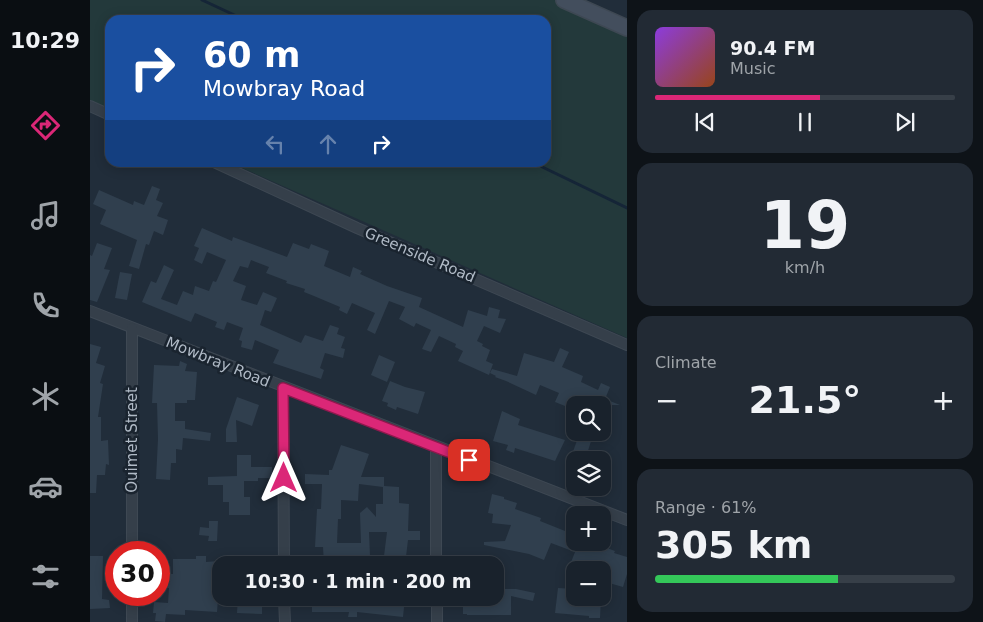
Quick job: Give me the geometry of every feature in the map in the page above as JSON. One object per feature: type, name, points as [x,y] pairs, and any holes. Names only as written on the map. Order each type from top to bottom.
[{"type":"street","points":[[564,0],[627,28]]},
{"type":"street","points":[[90,106],[105,113]]},
{"type":"street","name":"Greenside Road","points":[[225,167],[357,228],[627,345]]},
{"type":"street","name":"Mowbray Road","points":[[90,311],[283,388],[627,520]]},
{"type":"street","name":"Ouimet Street","points":[[132,328],[132,541]]},
{"type":"street","points":[[283,388],[284,556]]},
{"type":"street","points":[[436,447],[436,556]]},
{"type":"street","points":[[132,606],[132,622]]},
{"type":"street","points":[[284,606],[285,622]]},
{"type":"street","points":[[436,606],[437,622]]},
{"type":"green space","points":[[90,0],[568,0],[627,27],[627,338],[240,167],[551,167],[551,15],[105,15],[105,107],[90,100]]},
{"type":"building","points":[[152,186],[160,189],[156,200],[163,203],[157,216],[168,220],[163,235],[154,231],[149,245],[146,244],[139,269],[129,266],[137,240],[100,224],[106,210],[93,204],[99,190],[133,205],[134,201],[144,205]]},
{"type":"building","points":[[202,228],[232,241],[233,237],[287,257],[293,243],[309,249],[311,244],[329,251],[324,266],[350,277],[353,267],[362,271],[360,274],[422,298],[419,307],[463,327],[468,310],[487,316],[489,307],[500,310],[498,318],[506,319],[500,333],[484,326],[477,341],[490,350],[486,361],[493,364],[489,375],[458,361],[463,351],[455,347],[456,344],[439,336],[431,352],[422,349],[431,330],[416,323],[414,327],[399,319],[405,307],[389,301],[375,334],[367,330],[375,313],[352,303],[347,314],[339,310],[340,307],[304,292],[305,289],[286,283],[287,281],[266,273],[269,267],[251,260],[248,268],[240,266],[233,281],[246,286],[241,300],[257,305],[263,292],[277,298],[271,312],[265,310],[260,325],[301,343],[305,335],[323,341],[330,325],[339,328],[337,334],[345,337],[341,348],[345,349],[343,358],[325,353],[320,368],[324,370],[321,379],[273,363],[279,350],[255,340],[252,350],[241,347],[242,341],[239,340],[243,328],[227,322],[224,330],[215,327],[217,322],[195,313],[191,322],[142,302],[151,281],[156,283],[164,265],[174,270],[161,299],[177,305],[183,291],[193,295],[195,286],[209,291],[213,281],[216,282],[226,260],[207,252],[202,264],[194,260],[199,248],[194,246]]},
{"type":"building","points":[[97,243],[112,248],[104,269],[110,270],[97,302],[90,300],[90,255],[92,256]]},
{"type":"building","points":[[120,272],[132,274],[127,300],[115,298]]},
{"type":"building","points":[[90,344],[101,347],[96,363],[105,366],[100,383],[103,384],[98,417],[101,417],[101,441],[108,440],[109,465],[106,464],[105,475],[97,475],[96,493],[90,493]]},
{"type":"building","points":[[560,348],[569,352],[562,367],[583,376],[581,382],[598,390],[601,383],[610,387],[606,396],[566,396],[566,406],[555,402],[559,393],[540,385],[536,395],[490,373],[492,369],[517,376],[524,353],[554,362]]},
{"type":"building","points":[[379,355],[395,362],[387,382],[371,375]]},
{"type":"building","points":[[180,361],[187,364],[185,371],[197,372],[195,400],[187,400],[187,403],[175,403],[175,421],[185,421],[185,429],[211,433],[210,441],[183,438],[182,450],[176,449],[176,463],[171,463],[170,480],[156,479],[158,439],[157,403],[152,403],[154,365],[179,366]]},
{"type":"building","points":[[390,381],[425,392],[418,414],[397,407],[396,410],[387,406],[388,403],[382,401]]},
{"type":"building","points":[[237,397],[259,405],[252,426],[236,420],[237,442],[226,442],[226,429]]},
{"type":"building","points":[[611,401],[620,405],[611,405]]},
{"type":"building","points":[[502,411],[520,419],[518,425],[565,440],[555,461],[515,448],[514,453],[506,450],[508,445],[493,441]]},
{"type":"building","points":[[577,441],[591,441],[588,451],[573,451]]},
{"type":"building","points":[[341,445],[369,454],[361,477],[384,477],[384,486],[399,487],[399,503],[409,504],[408,531],[420,531],[420,540],[408,540],[406,556],[384,556],[387,532],[369,532],[370,556],[324,556],[323,547],[315,547],[317,509],[321,509],[322,484],[305,484],[305,474],[329,475],[329,470],[332,470]],"holes":[[[359,484],[383,487],[383,504],[376,504],[376,517],[367,507],[360,513],[361,543],[337,543],[338,519],[341,519],[341,500],[358,501]]]},
{"type":"building","points":[[237,455],[251,455],[251,467],[272,467],[272,478],[244,481],[244,497],[250,497],[250,515],[229,515],[229,502],[223,502],[223,485],[208,485],[208,477],[237,476]]},
{"type":"building","points":[[492,494],[504,497],[504,499],[517,503],[515,509],[541,518],[540,521],[566,531],[566,549],[551,543],[544,560],[529,554],[484,545],[484,542],[505,541],[511,525],[492,523],[493,514],[488,513]]},
{"type":"building","points":[[209,521],[218,521],[217,541],[208,541],[209,536],[199,535],[200,527],[209,528]]},
{"type":"building","points":[[611,550],[615,551],[614,553],[627,557],[627,574],[623,587],[611,584],[611,561],[572,561],[575,552],[572,551]]},
{"type":"building","points":[[90,556],[103,556],[102,599],[105,599],[105,606],[110,606],[110,608],[90,609]]},
{"type":"building","points":[[196,556],[206,556],[206,562],[212,562],[212,606],[217,606],[217,612],[185,610],[185,615],[166,614],[165,622],[155,621],[156,613],[153,613],[154,606],[170,606],[170,574],[173,574],[173,559],[196,559]]},
{"type":"building","points":[[558,588],[566,588],[566,606],[601,606],[600,618],[555,613]]},
{"type":"building","points":[[504,589],[516,589],[535,593],[533,601],[511,596],[511,615],[463,614],[463,606],[504,606]]},
{"type":"building","points":[[237,606],[262,606],[262,614],[237,613]]},
{"type":"building","points":[[312,606],[404,606],[403,617],[357,612],[357,617],[348,617],[349,612],[312,612]]},
{"type":"waterway","points":[[202,0],[234,15]]},
{"type":"waterway","points":[[542,167],[627,208]]},
{"type":"route","points":[[284,478],[283,388],[469,460]]}]
